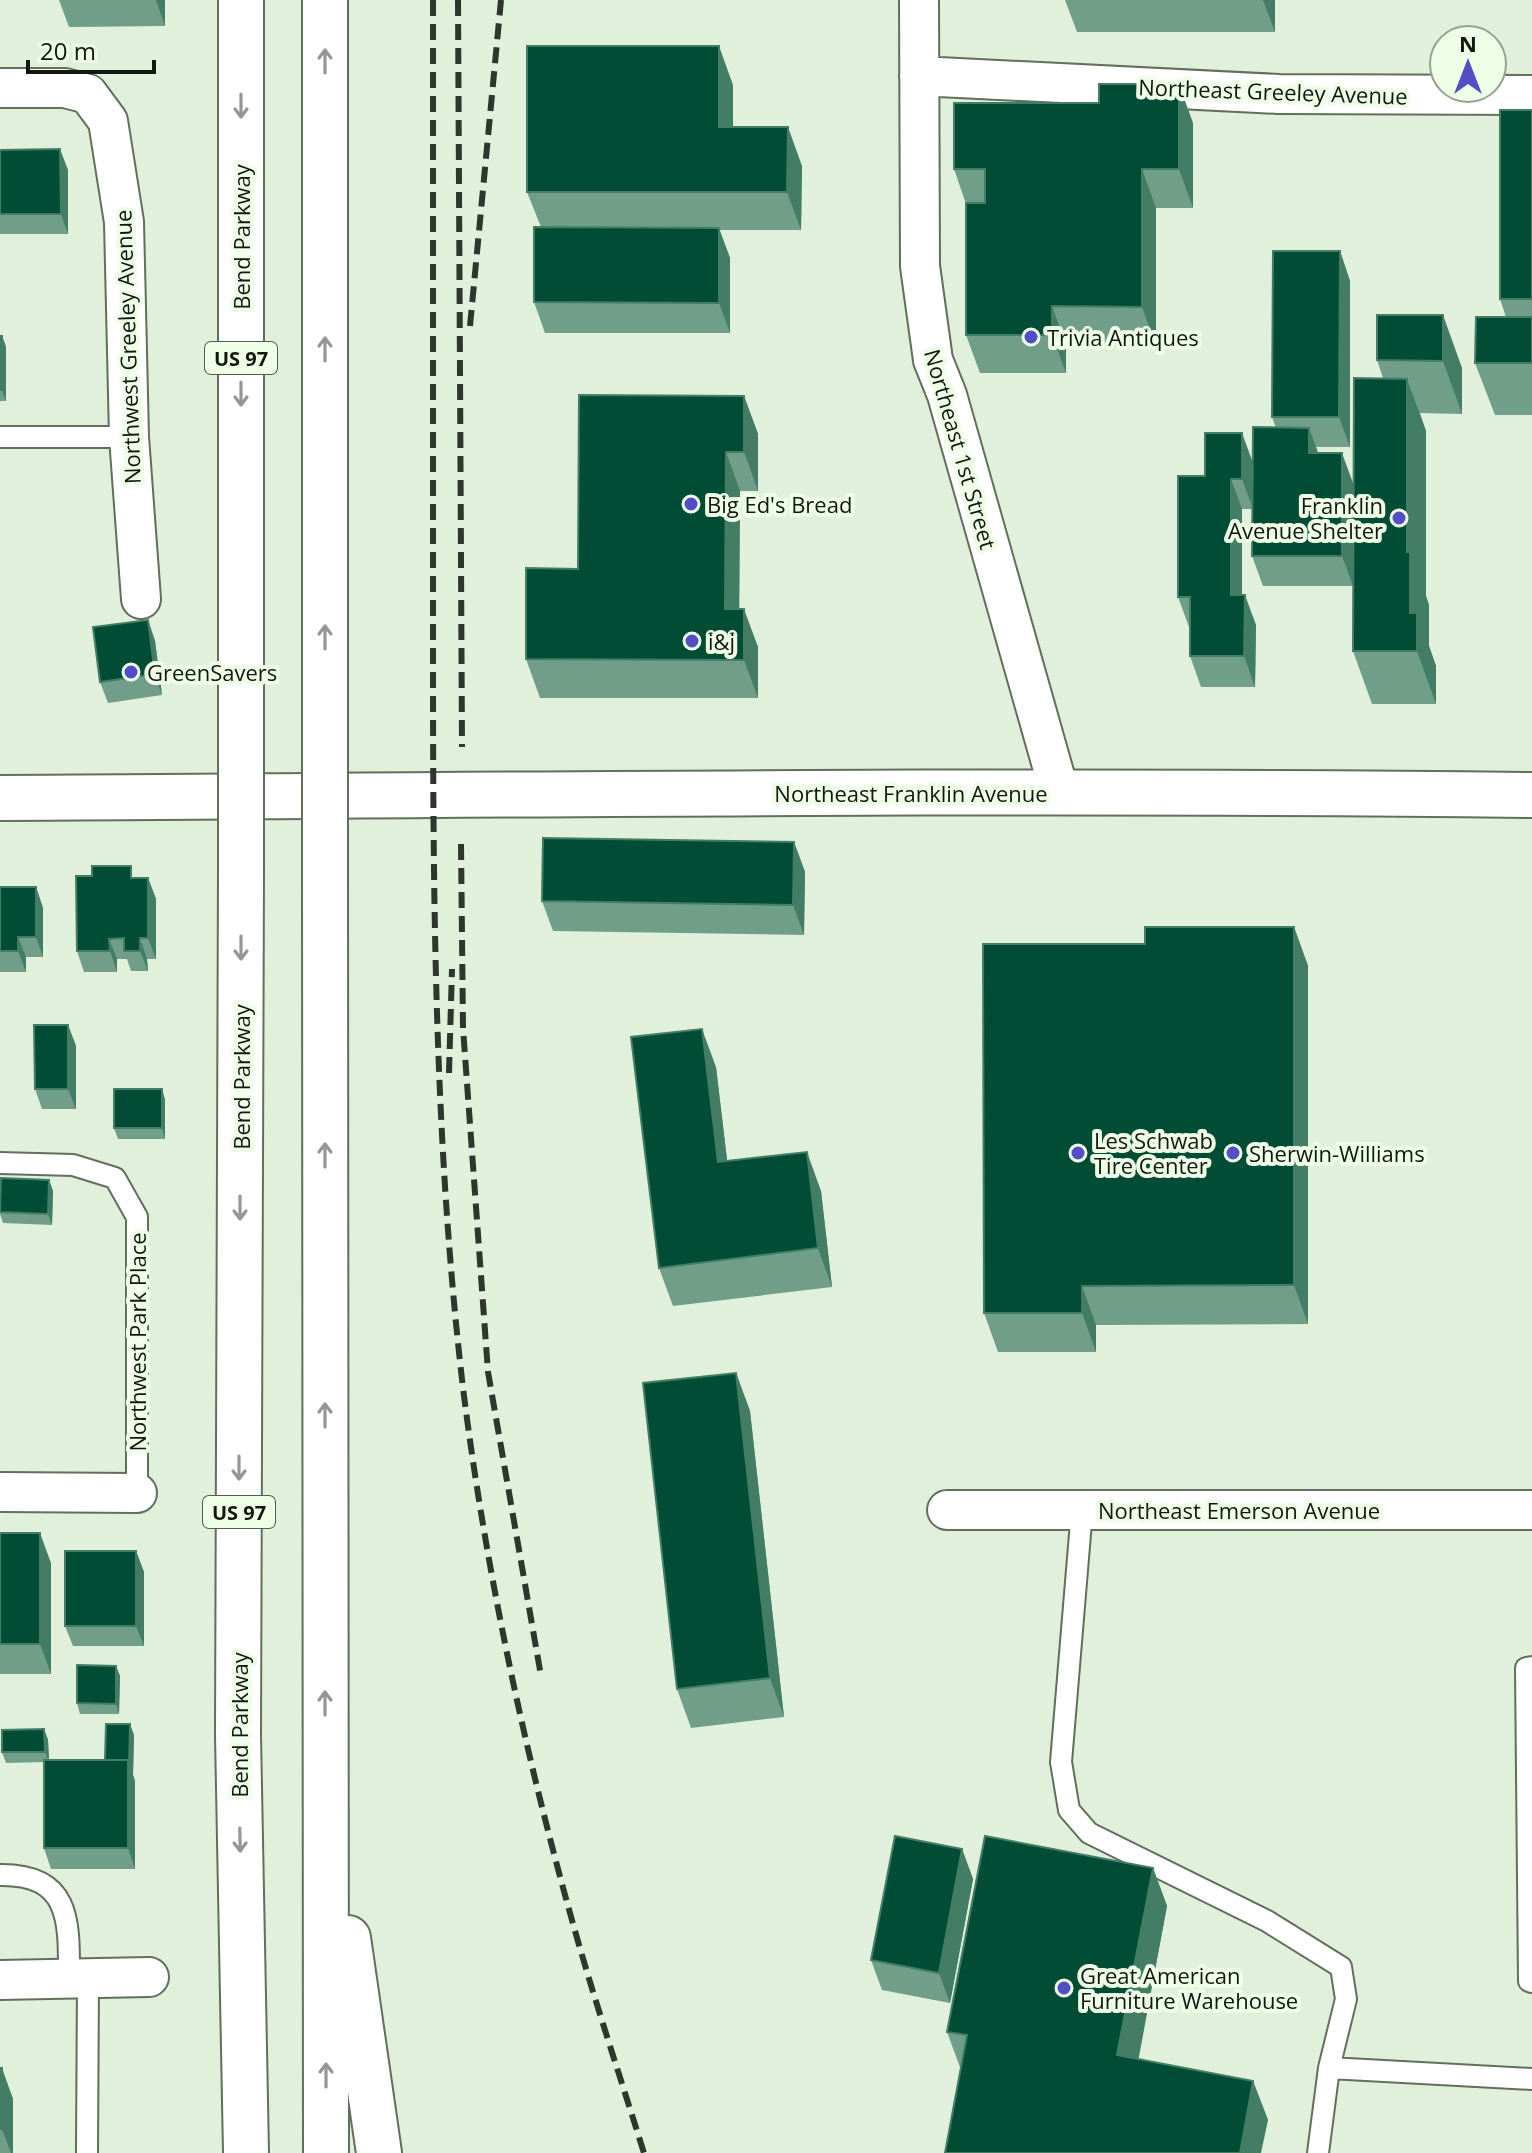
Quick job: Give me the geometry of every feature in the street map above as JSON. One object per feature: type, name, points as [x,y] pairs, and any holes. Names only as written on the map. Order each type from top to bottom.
[{"type":"main road","name":"Bend Parkway","points":[[241,0],[238,1735],[246,2153]]},
{"type":"main road","points":[[325,0],[326,2153]]},
{"type":"main road","name":"Northeast Franklin Avenue","points":[[0,798],[555,797],[767,792],[1532,795]]},
{"type":"main road","points":[[325,1763],[379,2153]]},
{"type":"main road","points":[[234,2153],[245,2082]]},
{"type":"street","name":"Northeast 1st Street","points":[[919,0],[920,266],[933,360],[947,395],[1060,794]]},
{"type":"street","name":"Northeast Greeley Avenue","points":[[919,76],[1279,94],[1532,95]]},
{"type":"street","name":"Northwest Greeley Avenue","points":[[0,88],[65,88],[88,94],[108,121],[124,222],[129,437],[141,599]]},
{"type":"street","name":"Northwest Park Place","points":[[0,1492],[137,1493]]},
{"type":"street","name":"Northeast Emerson Avenue","points":[[947,1510],[1532,1510]]},
{"type":"street","points":[[0,1980],[149,1977]]},
{"type":"lane","points":[[0,437],[129,437]]},
{"type":"lane","name":"Northwest Park Place","points":[[0,1163],[73,1165],[115,1178],[137,1217],[137,1493]]},
{"type":"lane","points":[[1082,1510],[1061,1762],[1069,1810],[1089,1833],[1267,1921],[1341,1967],[1346,1999],[1329,2068],[1318,2153]]},
{"type":"lane","points":[[1532,1667],[1526,1668],[1529,1981],[1532,1982]]},
{"type":"lane","points":[[0,1875],[21,1875],[55,1892],[69,1921],[78,1979],[87,2153]]},
{"type":"lane","points":[[1329,2068],[1532,2079]]},
{"type":"building","points":[[527,46],[719,46],[719,127],[788,127],[787,192],[527,192]]},
{"type":"building","points":[[1099,84],[1179,84],[1179,169],[1142,169],[1142,307],[1052,306],[1052,335],[966,335],[966,203],[985,203],[985,169],[954,169],[954,103],[1099,103]]},
{"type":"building","points":[[1500,110],[1532,110],[1532,299],[1500,299]]},
{"type":"building","points":[[60,149],[61,214],[0,214],[0,150]]},
{"type":"building","points":[[534,227],[719,228],[719,303],[534,302]]},
{"type":"building","points":[[1273,251],[1340,251],[1339,417],[1272,417]]},
{"type":"building","points":[[1377,315],[1443,315],[1443,361],[1377,360]]},
{"type":"building","points":[[1476,317],[1532,317],[1532,363],[1475,363]]},
{"type":"building","points":[[2,336],[2,390],[0,390]]},
{"type":"building","points":[[1354,378],[1407,379],[1407,552],[1410,552],[1410,613],[1417,613],[1417,651],[1353,651]]},
{"type":"building","points":[[579,395],[744,396],[744,452],[726,452],[725,609],[744,609],[744,660],[526,659],[526,568],[578,569]]},
{"type":"building","points":[[1253,427],[1309,428],[1309,453],[1342,453],[1342,556],[1252,556]]},
{"type":"building","points":[[1205,433],[1242,433],[1242,479],[1231,479],[1231,595],[1245,595],[1244,656],[1190,656],[1190,597],[1178,597],[1178,476],[1205,476]]},
{"type":"building","points":[[148,620],[155,674],[100,682],[93,627]]},
{"type":"building","points":[[543,838],[794,842],[793,905],[542,901]]},
{"type":"building","points":[[92,866],[131,866],[131,878],[148,878],[148,938],[140,938],[140,951],[124,951],[124,938],[109,939],[110,951],[77,951],[76,876],[92,876]]},
{"type":"building","points":[[0,887],[36,887],[36,937],[18,937],[18,951],[0,951]]},
{"type":"building","points":[[1145,927],[1294,927],[1294,1285],[1082,1286],[1082,1313],[984,1313],[983,944],[1145,944]]},
{"type":"building","points":[[34,1025],[68,1025],[68,1089],[35,1089]]},
{"type":"building","points":[[702,1029],[718,1162],[807,1152],[818,1248],[659,1268],[631,1037]]},
{"type":"building","points":[[114,1089],[162,1089],[162,1128],[114,1128]]},
{"type":"building","points":[[1,1178],[49,1180],[48,1214],[0,1212]]},
{"type":"building","points":[[736,1373],[770,1678],[677,1689],[643,1383]]},
{"type":"building","points":[[0,1533],[40,1533],[40,1644],[0,1644]]},
{"type":"building","points":[[65,1551],[136,1551],[136,1626],[65,1626]]},
{"type":"building","points":[[77,1665],[116,1666],[116,1704],[77,1703]]},
{"type":"building","points":[[106,1724],[130,1724],[129,1765],[128,1760],[105,1760]]},
{"type":"building","points":[[44,1729],[45,1752],[2,1752],[2,1730]]},
{"type":"building","points":[[44,1760],[128,1760],[128,1848],[44,1848]]},
{"type":"building","points":[[895,1836],[962,1849],[939,1973],[871,1960]]},
{"type":"building","name":"Great American Furniture Warehouse","points":[[985,1836],[1153,1868],[1117,2055],[1253,2081],[1240,2153],[945,2153],[967,2035],[947,2032]]},
{"type":"building","points":[[2,2068],[2,2129],[0,2129]]},
{"type":"railway","points":[[433,0],[435,924],[441,1110],[453,1295],[482,1520],[521,1718],[578,1943],[644,2153]]},
{"type":"railway","points":[[458,0],[462,747]]},
{"type":"railway","points":[[470,326],[501,0]]},
{"type":"railway","points":[[461,844],[463,1028],[488,1372],[541,1676]]},
{"type":"railway","points":[[449,1073],[452,969]]},
{"type":"place","name":"Trivia Antiques","points":[[1031,337]]},
{"type":"place","name":"Big Ed's Bread","points":[[691,504]]},
{"type":"place","name":"Franklin Avenue Shelter","points":[[1399,518]]},
{"type":"place","name":"i&j","points":[[692,641]]},
{"type":"place","name":"GreenSavers","points":[[131,672]]},
{"type":"place","name":"Les Schwab Tire Center","points":[[1078,1153]]},
{"type":"place","name":"Sherwin-Williams","points":[[1233,1153]]},
{"type":"place","name":"Great American Furniture Warehouse","points":[[1064,1988]]}]
